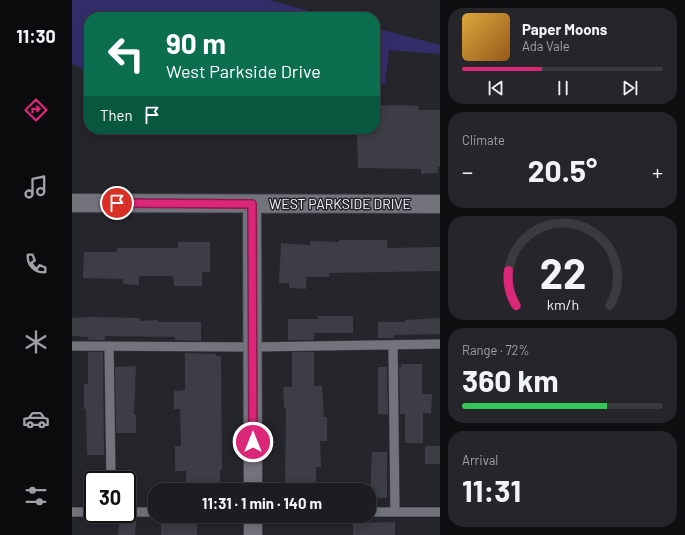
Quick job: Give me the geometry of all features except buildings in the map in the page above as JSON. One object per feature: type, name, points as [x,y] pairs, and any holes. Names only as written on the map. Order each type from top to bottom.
[{"type":"street","name":"WEST PARKSIDE DRIVE","points":[[72,203],[440,204]]},
{"type":"street","points":[[252,204],[253,483]]},
{"type":"street","points":[[253,523],[253,535]]},
{"type":"lane","points":[[72,346],[252,347],[440,344]]},
{"type":"lane","points":[[393,345],[395,512]]},
{"type":"lane","points":[[109,346],[111,471]]},
{"type":"lane","points":[[72,512],[84,512]]},
{"type":"lane","points":[[136,512],[148,512]]},
{"type":"lane","points":[[376,512],[440,512]]},
{"type":"shaded area","points":[[72,0],[269,0],[313,12],[84,12],[84,71],[72,63]]},
{"type":"shaded area","points":[[380,29],[440,45],[440,54],[389,50],[385,84],[380,83]]},
{"type":"route","points":[[117,203],[252,204],[253,442]]}]
